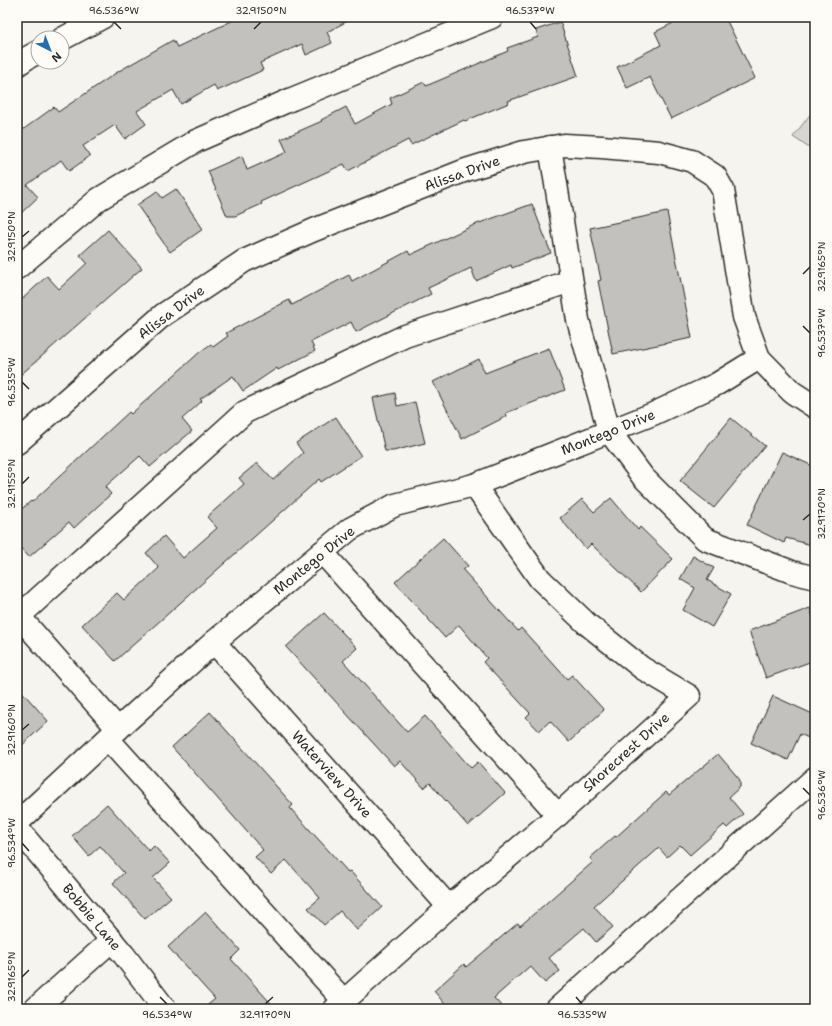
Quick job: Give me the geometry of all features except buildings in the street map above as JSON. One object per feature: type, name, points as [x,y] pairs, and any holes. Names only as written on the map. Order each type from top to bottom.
[{"type":"street","points":[[70,35],[103,17]]},
{"type":"street","points":[[17,268],[99,199],[196,141],[292,99],[492,17]]},
{"type":"street","name":"Alissa Drive","points":[[17,443],[163,315],[244,261],[314,230],[466,170],[524,152],[564,145],[659,152],[692,161],[715,176],[723,190],[744,316],[759,358],[792,392],[815,407]]},
{"type":"street","points":[[550,147],[578,320],[609,431],[642,477],[705,539],[792,572],[815,578]]},
{"type":"street","points":[[339,1005],[113,734],[18,616],[245,412],[405,336],[571,281]]},
{"type":"street","name":"Montego Drive","points":[[17,823],[214,642],[350,529],[395,505],[474,485],[653,414],[716,384],[759,358]]},
{"type":"street","name":"Shorecrest Drive","points":[[339,1005],[450,907],[558,815],[689,696],[642,668],[586,624],[540,578],[474,485]]},
{"type":"street","points":[[322,552],[558,815]]},
{"type":"street","name":"Waterview Drive","points":[[214,642],[450,907]]},
{"type":"street","points":[[557,1009],[815,778]]},
{"type":"street","name":"Bobbie Lane","points":[[17,828],[112,940],[165,1009]]},
{"type":"street","points":[[35,1009],[112,940]]},
{"type":"shaded area","points":[[815,108],[815,152],[793,137]]}]
